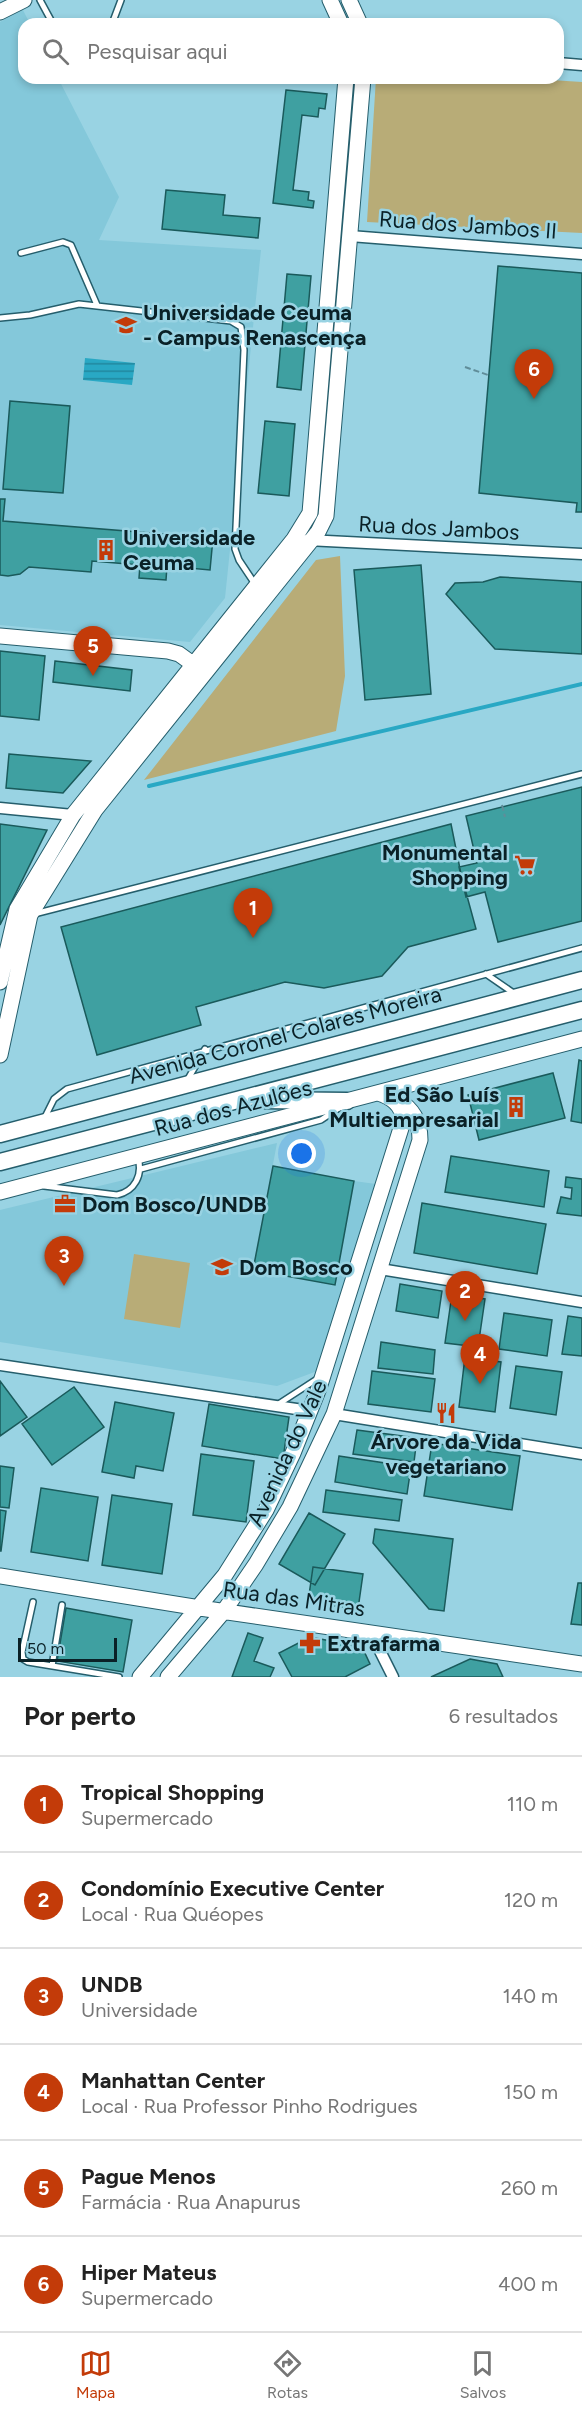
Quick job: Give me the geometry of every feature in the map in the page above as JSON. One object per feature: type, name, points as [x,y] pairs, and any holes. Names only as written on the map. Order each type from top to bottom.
[{"type":"main road","points":[[0,12],[24,0]]},
{"type":"main road","points":[[330,0],[338,18]]},
{"type":"main road","points":[[349,0],[357,18]]},
{"type":"main road","points":[[4,978],[30,915],[87,822],[257,586],[306,523],[313,504],[346,84]]},
{"type":"main road","points":[[0,1055],[4,978],[17,909],[73,814],[312,541],[326,516],[363,84]]},
{"type":"main road","points":[[0,636],[168,651],[179,654],[199,669]]},
{"type":"main road","name":"Avenida Coronel Colares Moreira","points":[[4,1130],[43,1122],[582,980]]},
{"type":"main road","points":[[0,1162],[582,1010]]},
{"type":"main road","name":"Rua dos Azulões","points":[[0,1192],[139,1162],[347,1101],[384,1095],[582,1039]]},
{"type":"main road","name":"Avenida do Vale","points":[[172,1675],[224,1611],[256,1564],[290,1507],[334,1414],[420,1140],[419,1124],[412,1111],[400,1101],[384,1095]]},
{"type":"main road","name":"Avenida do Vale","points":[[140,1677],[200,1608],[236,1562],[266,1510],[293,1453],[333,1346],[402,1125],[402,1110],[384,1095]]},
{"type":"main road","points":[[238,1100],[347,1101]]},
{"type":"main road","points":[[333,1346],[367,1311]]},
{"type":"main road","points":[[290,1507],[293,1453]]},
{"type":"main road","name":"Rua das Mitras","points":[[0,1576],[582,1664]]},
{"type":"street","points":[[564,64],[582,65]]},
{"type":"street","name":"Rua dos Jambos II","points":[[350,236],[582,254]]},
{"type":"street","name":"Rua dos Jambos","points":[[294,540],[582,554]]},
{"type":"street","points":[[0,808],[73,814]]},
{"type":"street","points":[[380,1269],[582,1302]]},
{"type":"street","points":[[0,1365],[310,1411]]},
{"type":"street","points":[[334,1414],[582,1454]]},
{"type":"street","points":[[371,1633],[393,1677]]},
{"type":"lane","points":[[40,0],[50,18]]},
{"type":"lane","points":[[114,18],[121,0]]},
{"type":"lane","points":[[21,253],[63,242],[71,246],[97,305]]},
{"type":"lane","points":[[0,318],[30,315],[71,305],[97,305],[231,321],[241,327],[244,350],[235,549],[239,560],[257,586]]},
{"type":"lane","points":[[30,915],[582,774]]},
{"type":"lane","points":[[43,1122],[54,1099],[67,1089],[205,1049],[582,948]]},
{"type":"lane","points":[[486,974],[518,997]]},
{"type":"lane","points":[[185,1085],[205,1049]]},
{"type":"lane","points":[[31,1184],[117,1195],[130,1189],[136,1181],[139,1162]]},
{"type":"lane","points":[[276,1406],[323,1374]]},
{"type":"lane","points":[[33,1602],[22,1652],[23,1659],[28,1662],[119,1677]]},
{"type":"lane","points":[[52,1665],[62,1605]]},
{"type":"path","points":[[465,367],[488,375]]},
{"type":"path","points":[[501,800],[505,817]]},
{"type":"shaded area","name":"Universidade Ceuma - Campus Renascença","points":[[23,10],[27,18],[18,18],[18,84],[61,84],[119,197],[99,240],[261,250],[225,598],[190,642],[0,625],[0,22]]},
{"type":"shaded area","points":[[564,81],[582,82],[582,233],[367,222],[376,84],[564,84]]},
{"type":"shaded area","points":[[85,358],[135,363],[132,385],[83,380]]},
{"type":"shaded area","points":[[340,556],[345,676],[336,731],[144,780],[316,560]]},
{"type":"shaded area","points":[[277,1143],[253,1270],[334,1285],[354,1181],[376,1184],[320,1370],[277,1386],[0,1342],[0,1210]]},
{"type":"shaded area","points":[[134,1254],[190,1263],[180,1328],[124,1319]]},
{"type":"building","points":[[286,90],[327,94],[325,109],[319,108],[318,117],[302,115],[293,190],[309,192],[308,200],[314,201],[313,208],[273,203]]},
{"type":"building","points":[[166,190],[225,195],[223,215],[260,218],[258,238],[162,229]]},
{"type":"building","points":[[498,266],[582,273],[582,512],[576,512],[577,503],[479,493]]},
{"type":"building","points":[[287,274],[311,276],[301,390],[277,387]]},
{"type":"building","points":[[10,401],[70,406],[63,493],[3,489]]},
{"type":"building","points":[[265,421],[295,424],[289,496],[258,493]]},
{"type":"building","name":"Universidade Ceuma","points":[[0,499],[5,499],[3,521],[213,538],[210,570],[167,566],[166,580],[139,578],[140,565],[92,561],[91,572],[29,567],[20,574],[0,575]]},
{"type":"building","points":[[421,565],[431,694],[365,700],[354,570]]},
{"type":"building","points":[[500,577],[582,582],[582,654],[495,649],[446,594],[455,583],[483,582]]},
{"type":"building","points":[[0,651],[45,656],[39,720],[0,716]]},
{"type":"building","points":[[55,661],[132,670],[130,691],[53,682]]},
{"type":"building","points":[[9,754],[91,761],[63,793],[6,788]]},
{"type":"building","name":"Monumental Shopping","points":[[582,787],[582,921],[498,942],[485,892],[466,897],[459,867],[477,863],[466,816]]},
{"type":"building","points":[[0,824],[47,830],[0,925]]},
{"type":"building","points":[[451,824],[461,874],[476,929],[408,947],[382,976],[324,988],[285,982],[196,1007],[201,1025],[97,1055],[61,927]]},
{"type":"building","points":[[579,1060],[582,1061],[582,1123],[571,1121]]},
{"type":"building","name":"Ed São Luís Multiempresarial","points":[[553,1073],[565,1118],[479,1140],[468,1095]]},
{"type":"building","points":[[451,1156],[549,1171],[544,1207],[445,1192]]},
{"type":"building","points":[[273,1166],[354,1181],[335,1285],[253,1270]]},
{"type":"building","points":[[566,1177],[582,1179],[582,1216],[557,1213],[561,1197],[571,1199],[572,1188],[565,1187]]},
{"type":"building","points":[[422,1203],[546,1224],[537,1274],[414,1253]]},
{"type":"building","points":[[400,1284],[442,1291],[438,1318],[396,1311]]},
{"type":"building","points":[[452,1294],[485,1299],[478,1347],[445,1343]]},
{"type":"building","points":[[504,1313],[552,1320],[547,1356],[499,1349]]},
{"type":"building","points":[[568,1316],[582,1318],[582,1356],[562,1354]]},
{"type":"building","points":[[381,1342],[435,1350],[433,1374],[378,1368]]},
{"type":"building","points":[[465,1357],[501,1362],[495,1412],[459,1407]]},
{"type":"building","points":[[516,1366],[562,1372],[556,1415],[510,1408]]},
{"type":"building","points":[[372,1371],[435,1379],[431,1412],[368,1404]]},
{"type":"building","points":[[0,1381],[27,1417],[0,1436]]},
{"type":"building","points":[[74,1387],[104,1427],[52,1465],[22,1424]]},
{"type":"building","points":[[115,1402],[174,1413],[163,1471],[136,1466],[134,1478],[102,1472]]},
{"type":"building","points":[[209,1404],[289,1417],[283,1459],[202,1446]]},
{"type":"building","points":[[357,1430],[417,1438],[414,1462],[353,1454]]},
{"type":"building","points":[[432,1443],[520,1456],[512,1510],[424,1496]]},
{"type":"building","points":[[201,1454],[254,1461],[246,1522],[193,1515]]},
{"type":"building","points":[[339,1456],[411,1467],[407,1494],[335,1482]]},
{"type":"building","points":[[0,1466],[14,1468],[9,1508],[0,1507]]},
{"type":"building","points":[[41,1488],[98,1497],[88,1561],[31,1552]]},
{"type":"building","points":[[326,1490],[402,1500],[399,1521],[323,1512]]},
{"type":"building","points":[[112,1495],[172,1504],[162,1574],[102,1565]]},
{"type":"building","points":[[0,1510],[6,1511],[1,1551],[0,1551]]},
{"type":"building","points":[[309,1513],[345,1534],[315,1585],[279,1564]]},
{"type":"building","points":[[375,1529],[453,1539],[444,1611],[429,1609],[373,1543]]},
{"type":"building","points":[[313,1567],[363,1574],[358,1609],[308,1602]]},
{"type":"building","points":[[578,1583],[582,1583],[582,1625],[571,1624]]},
{"type":"building","points":[[66,1608],[132,1620],[123,1672],[57,1661]]},
{"type":"building","points":[[248,1633],[263,1638],[254,1661],[274,1668],[270,1677],[232,1677]]},
{"type":"building","points":[[310,1637],[362,1647],[370,1664],[345,1677],[292,1677],[279,1653]]},
{"type":"building","points":[[470,1659],[497,1664],[503,1677],[431,1677]]},
{"type":"waterway","points":[[149,786],[582,684]]},
{"type":"place","name":"Universidade Ceuma - Campus Renascença","points":[[126,325]]},
{"type":"place","name":"Hiper Mateus","points":[[534,399]]},
{"type":"place","name":"Universidade Ceuma","points":[[106,550]]},
{"type":"place","name":"Pague Menos","points":[[93,676]]},
{"type":"place","name":"Monumental Shopping","points":[[525,865]]},
{"type":"place","name":"Tropical Shopping","points":[[253,938]]},
{"type":"place","name":"Ed São Luís Multiempresarial","points":[[516,1107]]},
{"type":"place","name":"Dom Bosco/UNDB","points":[[65,1204]]},
{"type":"place","name":"Dom Bosco","points":[[222,1267]]},
{"type":"place","name":"UNDB","points":[[64,1286]]},
{"type":"place","name":"Condomínio Executive Center","points":[[465,1321]]},
{"type":"place","name":"Manhattan Center","points":[[480,1384]]},
{"type":"place","name":"Árvore da Vida vegetariano","points":[[446,1413]]},
{"type":"place","name":"Extrafarma","points":[[310,1643]]}]
